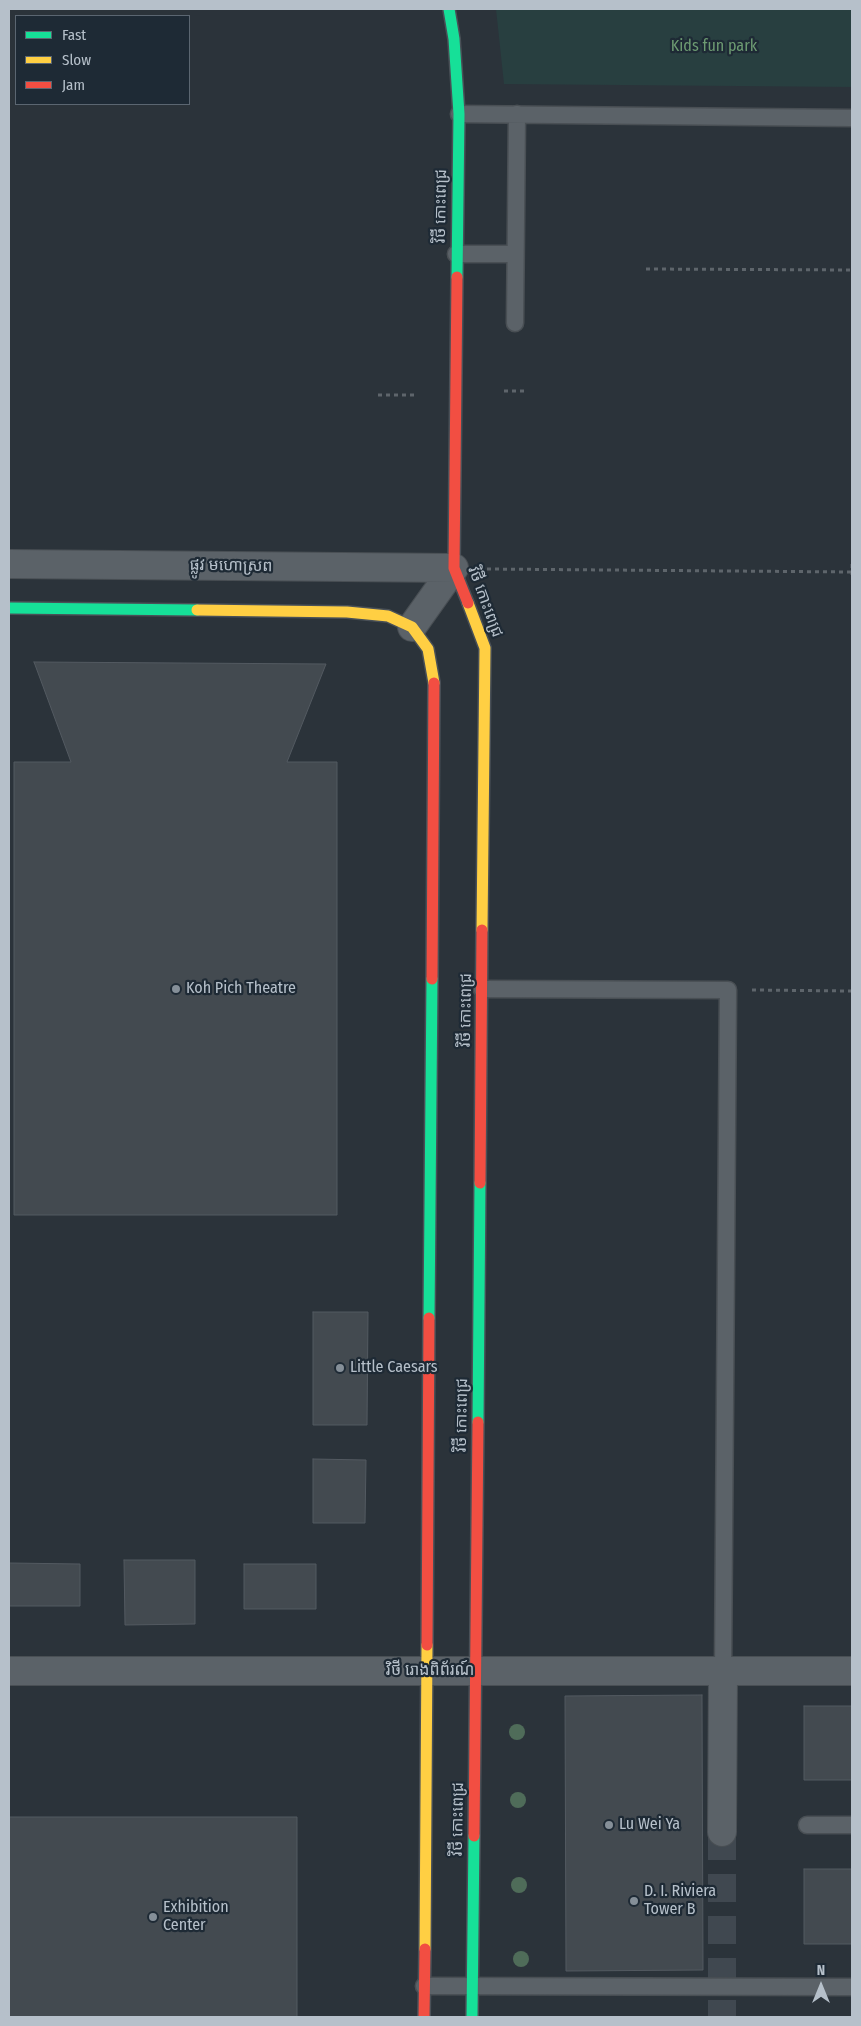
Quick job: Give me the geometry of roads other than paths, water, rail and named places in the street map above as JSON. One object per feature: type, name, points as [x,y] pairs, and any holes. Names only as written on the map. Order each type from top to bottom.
[{"type":"main road","name":"វិថី កោះពេជ្រ","points":[[449,9],[454,39],[459,114],[454,568],[485,648],[472,2017]]},
{"type":"main road","points":[[9,608],[347,612],[388,616],[412,627]]},
{"type":"main road","name":"វិថី កោះពេជ្រ","points":[[412,627],[428,649],[434,680],[424,2017]]},
{"type":"street","name":"ផ្លូវ មហោស្រព","points":[[9,564],[454,568]]},
{"type":"street","points":[[412,627],[454,568]]},
{"type":"street","name":"វិថី រោងពិព័រណ៍","points":[[9,1671],[852,1671]]},
{"type":"street","points":[[722,1832],[723,1671]]},
{"type":"lane","points":[[459,114],[852,118]]},
{"type":"lane","points":[[515,323],[517,114]]},
{"type":"lane","points":[[456,254],[515,254]]},
{"type":"lane","points":[[482,989],[728,990],[723,1671]]},
{"type":"lane","points":[[807,1826],[852,1826]]},
{"type":"lane","points":[[424,1986],[852,1987]]},
{"type":"tunnel","points":[[722,1832],[722,2017]]},
{"type":"place","name":"Koh Pich Theatre","points":[[176,989]]},
{"type":"place","name":"Little Caesars","points":[[340,1368]]},
{"type":"place","name":"Lu Wei Ya","points":[[609,1825]]},
{"type":"place","name":"D. I. Riviera Tower B","points":[[634,1901]]},
{"type":"place","name":"Exhibition Center","points":[[153,1917]]},
{"type":"park label","name":"Kids fun park","points":[[714,47]]}]
